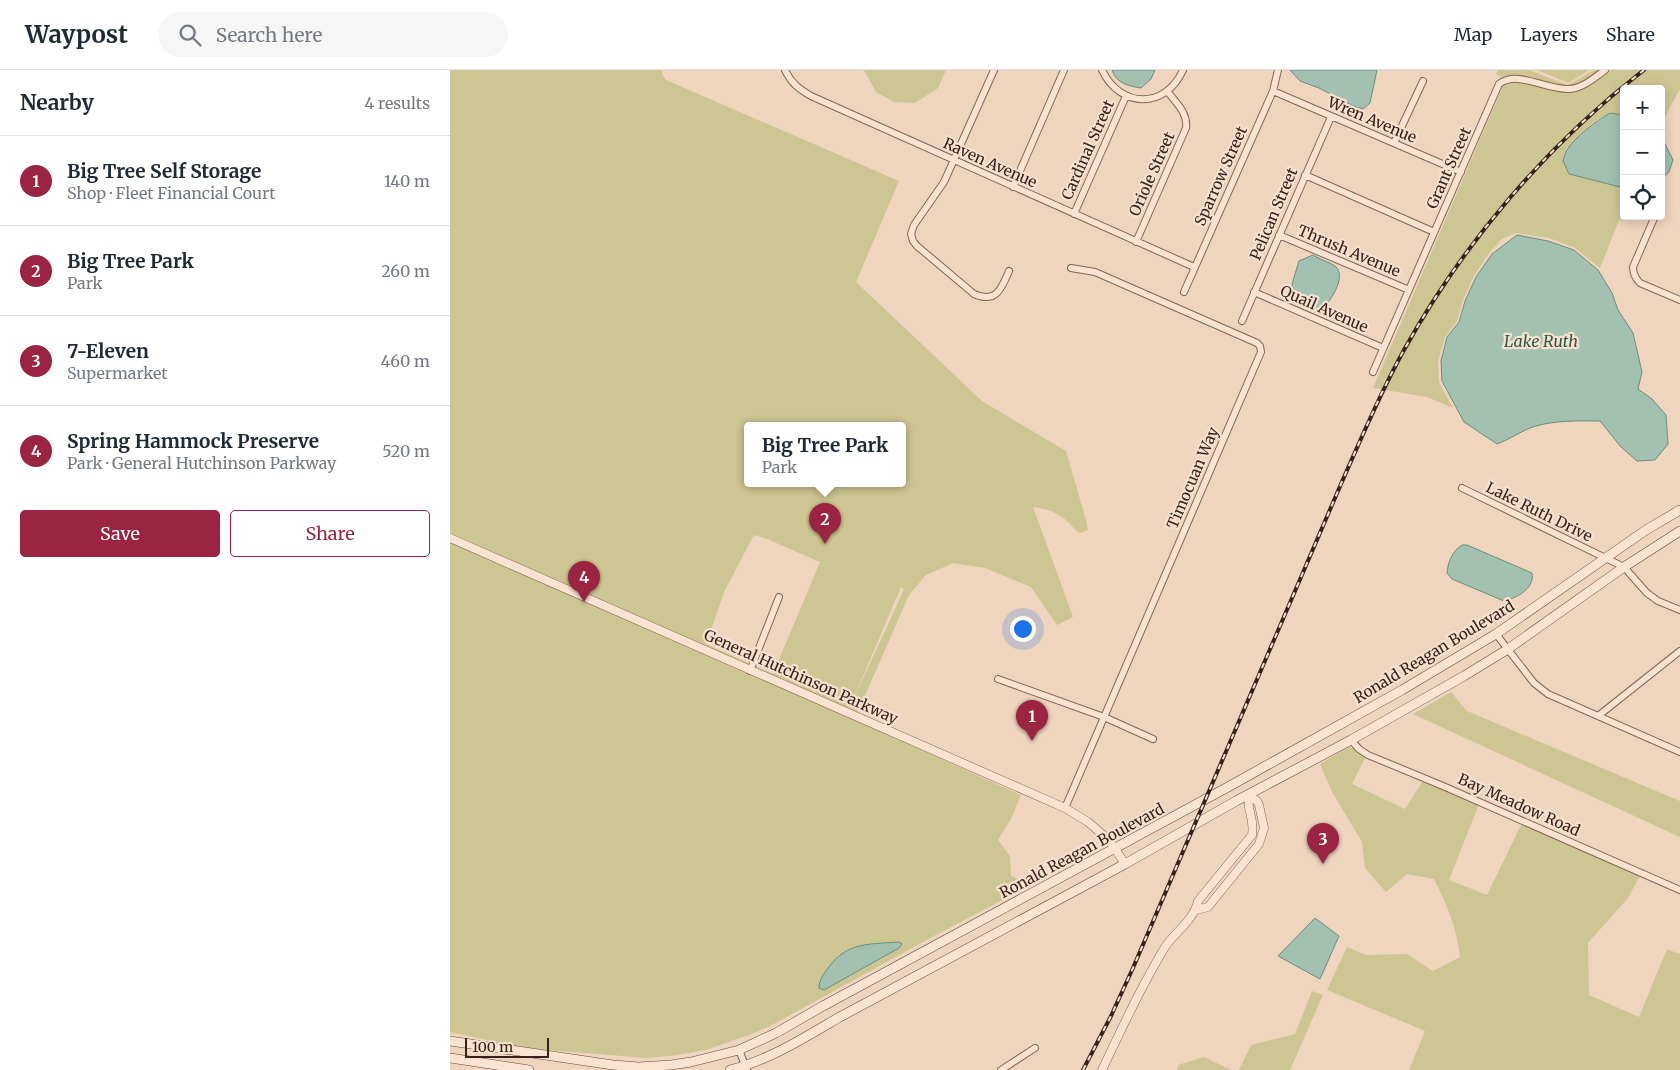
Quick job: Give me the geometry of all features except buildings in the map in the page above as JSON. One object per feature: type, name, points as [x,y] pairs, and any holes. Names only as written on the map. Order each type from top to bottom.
[{"type":"main road","name":"Ronald Reagan Boulevard","points":[[450,1041],[613,1065],[639,1067],[691,1062],[740,1050],[776,1033],[1402,690],[1496,634],[1646,530],[1680,510]]},
{"type":"main road","name":"Ronald Reagan Boulevard","points":[[730,1070],[746,1068],[793,1044],[846,1013],[1125,864],[1351,740],[1508,649],[1624,567],[1680,531]]},
{"type":"main road","points":[[1240,780],[1249,795]]},
{"type":"main road","points":[[450,1058],[529,1070]]},
{"type":"street","name":"Raven Avenue","points":[[785,70],[792,83],[811,96],[1194,267]]},
{"type":"street","points":[[994,70],[940,190],[914,225],[912,234],[913,241],[917,246],[974,294],[979,296],[991,296],[1000,291],[1008,271]]},
{"type":"street","points":[[1013,187],[1064,70]]},
{"type":"street","points":[[1102,70],[1116,90],[1133,98],[1149,99],[1168,92],[1183,70]]},
{"type":"street","name":"Sparrow Street","points":[[1184,292],[1273,91],[1278,70]]},
{"type":"street","points":[[1520,72],[1554,86],[1569,89],[1585,84],[1605,70]]},
{"type":"street","name":"Grant Street","points":[[1373,372],[1498,84],[1503,78],[1513,72]]},
{"type":"street","points":[[1394,143],[1423,82]]},
{"type":"street","name":"Wren Avenue","points":[[1273,91],[1460,172]]},
{"type":"street","name":"Oriole Street","points":[[1136,242],[1186,128],[1185,114],[1168,92]]},
{"type":"street","name":"Cardinal Street","points":[[1074,214],[1126,96]]},
{"type":"street","name":"Pelican Street","points":[[1242,321],[1330,117]]},
{"type":"street","points":[[1304,176],[1434,232]]},
{"type":"street","points":[[1653,220],[1633,267],[1633,273],[1640,283],[1680,300]]},
{"type":"street","name":"Thrush Avenue","points":[[1279,235],[1409,290]]},
{"type":"street","name":"Timocuan Way","points":[[1065,808],[1261,352],[1257,342],[1095,272],[1071,268]]},
{"type":"street","name":"Quail Avenue","points":[[1254,292],[1383,348]]},
{"type":"street","name":"Lake Ruth Drive","points":[[1462,488],[1604,559],[1624,567]]},
{"type":"street","name":"General Hutchinson Parkway","points":[[450,538],[1065,808],[1088,822],[1109,840],[1125,864]]},
{"type":"street","points":[[1624,567],[1647,593],[1658,601],[1680,610]]},
{"type":"street","points":[[750,670],[779,596]]},
{"type":"street","points":[[1496,634],[1534,683],[1548,694],[1680,752]]},
{"type":"street","points":[[1598,716],[1680,651]]},
{"type":"street","points":[[998,679],[1104,717],[1153,739]]},
{"type":"street","name":"Bay Meadow Road","points":[[1351,740],[1368,755],[1680,890]]},
{"type":"street","points":[[1102,1070],[1142,985],[1167,945],[1196,910],[1208,907],[1259,844],[1264,828],[1259,805],[1249,795]]},
{"type":"street","points":[[1001,1070],[1035,1048]]},
{"type":"street","points":[[740,1050],[746,1068]]},
{"type":"shaded area","points":[[450,70],[662,70],[666,80],[899,181],[856,282],[982,401],[1066,451],[1088,530],[1080,533],[1056,513],[1033,507],[1073,617],[1057,625],[1031,587],[985,568],[953,563],[926,575],[909,595],[857,714],[848,710],[846,716],[1021,795],[1011,819],[998,840],[1010,856],[1011,876],[1031,885],[774,1024],[706,1050],[646,1058],[524,1048],[450,1032]],"holes":[[[754,535],[820,562],[773,674],[706,644],[725,590]],[[901,587],[904,589],[903,592],[852,702]]]},
{"type":"shaded area","points":[[864,70],[946,70],[938,88],[915,103],[894,102],[876,92]]},
{"type":"shaded area","points":[[1498,70],[1529,70],[1567,85],[1556,84],[1555,91],[1569,92],[1578,91],[1586,87],[1611,70],[1680,70],[1680,89],[1665,117],[1665,85],[1620,85],[1620,114],[1608,114],[1596,120],[1566,150],[1569,174],[1620,187],[1620,218],[1600,268],[1575,248],[1549,238],[1516,233],[1502,239],[1490,252],[1474,276],[1463,300],[1457,321],[1445,337],[1438,361],[1439,382],[1453,408],[1427,397],[1373,388],[1506,79],[1496,74]]},
{"type":"shaded area","points":[[1537,70],[1589,70],[1569,83]]},
{"type":"shaded area","points":[[1594,70],[1600,70],[1584,80],[1568,85]]},
{"type":"shaded area","points":[[1451,692],[1467,711],[1680,801],[1680,837],[1413,714]]},
{"type":"shaded area","points":[[1349,747],[1367,754],[1352,784],[1405,809],[1424,779],[1479,804],[1449,880],[1487,895],[1522,823],[1640,876],[1628,898],[1588,943],[1589,995],[1639,1017],[1667,949],[1680,954],[1680,1070],[1409,1070],[1425,1031],[1327,990],[1347,947],[1366,955],[1407,954],[1433,971],[1460,957],[1451,917],[1434,879],[1407,874],[1386,892],[1365,868],[1362,842],[1332,792],[1320,764]]},
{"type":"shaded area","points":[[1312,991],[1323,995],[1290,1070],[1239,1070],[1251,1045],[1295,1034]]},
{"type":"shaded area","points":[[1204,1057],[1231,1070],[1177,1070],[1178,1065]]},
{"type":"water","points":[[1112,70],[1155,70],[1151,79],[1141,88],[1127,85],[1120,81]]},
{"type":"water","points":[[1290,70],[1377,70],[1370,103],[1363,109],[1300,81]]},
{"type":"water","points":[[1610,113],[1620,114],[1620,187],[1569,174],[1563,161],[1566,151],[1592,125]]},
{"type":"water","points":[[1665,144],[1673,160],[1669,172],[1665,176]]},
{"type":"water","name":"Lake Ruth","points":[[1517,235],[1548,241],[1574,250],[1598,270],[1612,293],[1618,310],[1633,333],[1642,372],[1638,389],[1652,399],[1666,415],[1668,444],[1655,460],[1637,461],[1621,447],[1600,421],[1568,421],[1544,424],[1526,430],[1497,444],[1464,422],[1442,381],[1441,361],[1447,337],[1459,322],[1465,301],[1476,277],[1492,254]]},
{"type":"water","points":[[1313,255],[1335,266],[1339,277],[1336,290],[1320,312],[1294,299],[1291,288],[1299,261]]},
{"type":"water","points":[[1462,545],[1467,545],[1532,573],[1531,584],[1524,592],[1504,601],[1452,579],[1447,573],[1448,565],[1453,554]]},
{"type":"water","points":[[1315,918],[1339,936],[1320,979],[1278,956]]},
{"type":"water","points":[[899,942],[902,944],[899,948],[824,990],[819,988],[825,972],[843,953],[869,944]]},
{"type":"railway","points":[[1083,1070],[1133,968],[1341,484],[1395,366],[1453,271],[1510,198],[1574,131],[1608,99],[1644,70]]},
{"type":"place","name":"Big Tree Park","points":[[825,544]]},
{"type":"place","name":"Spring Hammock Preserve","points":[[584,602]]},
{"type":"place","name":"Big Tree Self Storage","points":[[1032,741]]},
{"type":"place","name":"7-Eleven","points":[[1323,864]]}]
